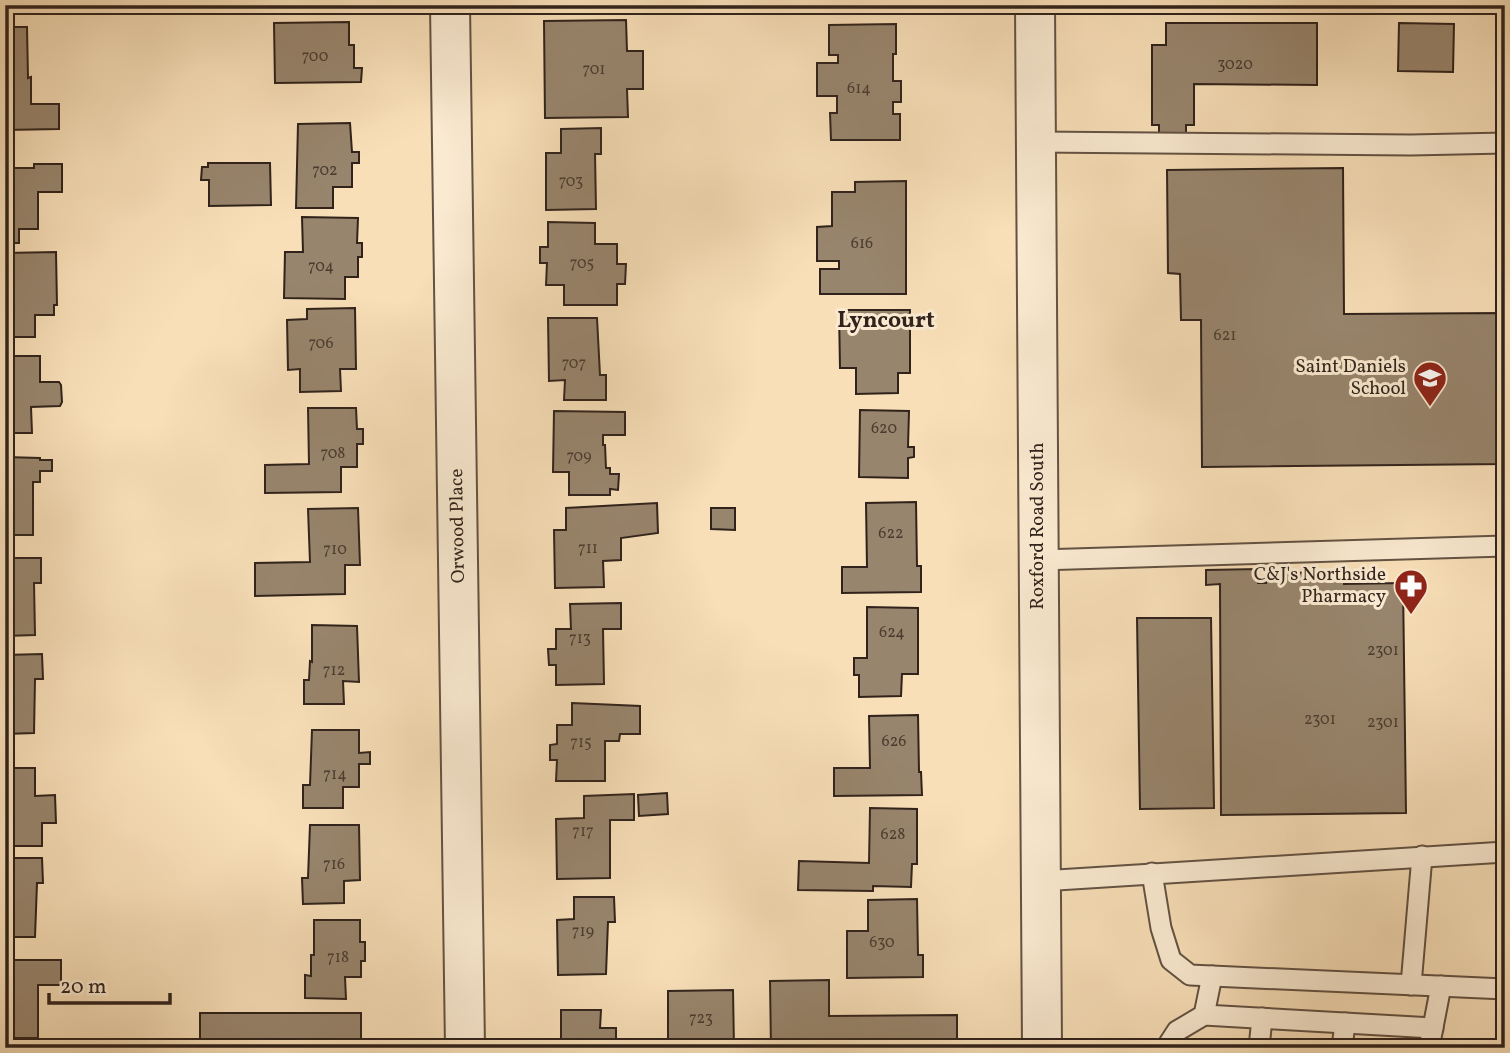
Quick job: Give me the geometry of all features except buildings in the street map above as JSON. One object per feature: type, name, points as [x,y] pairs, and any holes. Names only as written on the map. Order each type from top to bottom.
[{"type":"street","name":"Orwood Place","points":[[450,5],[465,1048]]},
{"type":"street","name":"Roxford Road South","points":[[1035,5],[1042,1048]]},
{"type":"lane","points":[[1036,142],[1397,145],[1505,143]]},
{"type":"lane","points":[[1039,560],[1505,546]]},
{"type":"lane","points":[[1041,881],[1505,852]]},
{"type":"lane","points":[[1412,985],[1422,856]]},
{"type":"lane","points":[[1152,873],[1161,928],[1171,960],[1190,975],[1505,989]]},
{"type":"lane","points":[[1204,1015],[1212,976]]},
{"type":"lane","points":[[1429,1048],[1441,986]]},
{"type":"lane","points":[[1166,1048],[1177,1031],[1204,1015],[1433,1028]]},
{"type":"lane","points":[[1259,1048],[1262,1018]]},
{"type":"lane","points":[[1342,1048],[1345,1023]]},
{"type":"place","name":"Saint Daniels School","points":[[1430,408]]},
{"type":"place","name":"C&J's Northside Pharmacy","points":[[1411,616]]},
{"type":"district","name":"Lyncourt","points":[[886,321]]}]
